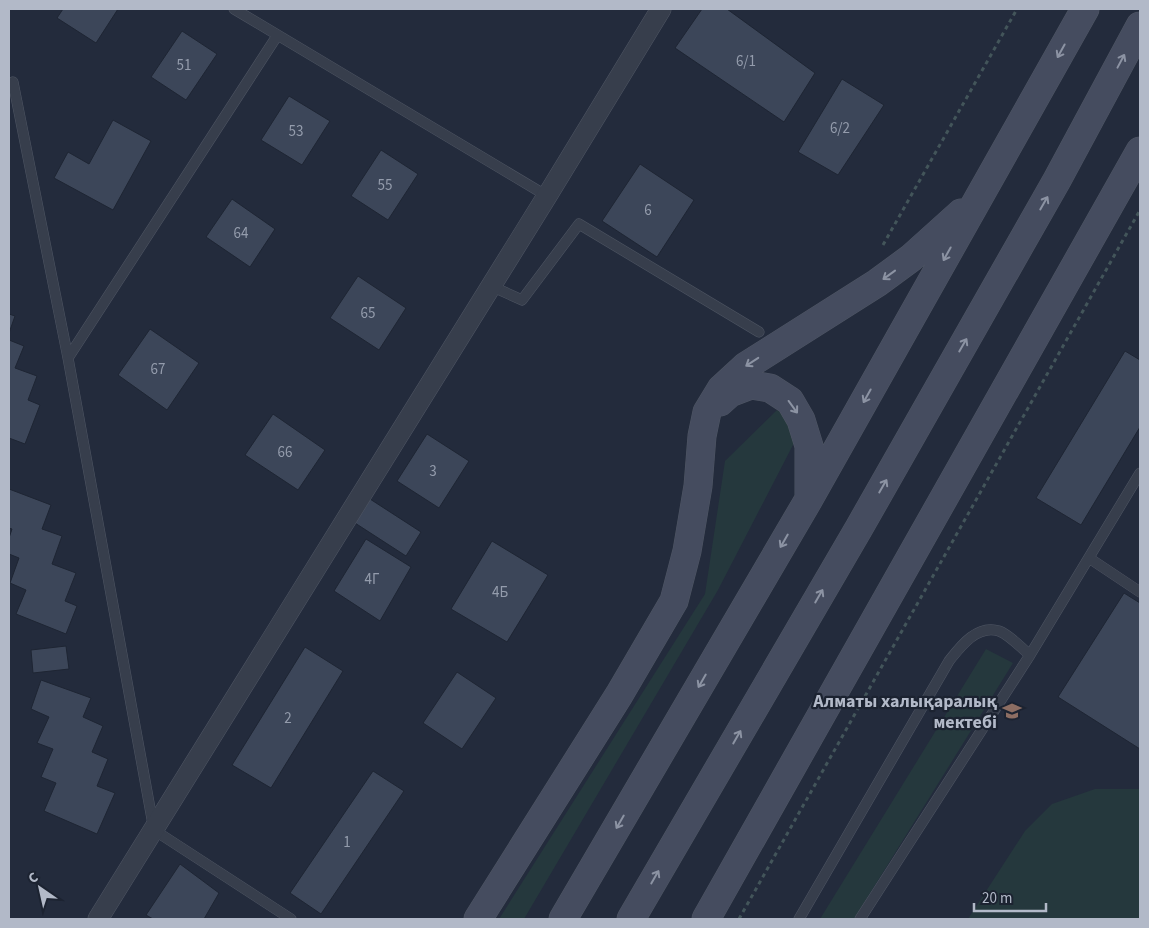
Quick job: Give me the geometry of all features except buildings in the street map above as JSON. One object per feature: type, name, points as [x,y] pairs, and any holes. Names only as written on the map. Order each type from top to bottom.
[{"type":"main road","points":[[563,919],[809,499],[1085,9]]},
{"type":"main road","points":[[631,919],[859,528],[1057,180],[1140,26]]},
{"type":"main road","points":[[706,919],[1140,151]]},
{"type":"main road","points":[[478,919],[619,695],[674,601],[688,551],[698,486],[702,436],[707,412],[721,389],[746,366],[877,283],[911,258],[979,197]]},
{"type":"main road","points":[[707,412],[730,393],[751,385],[770,388],[790,402],[801,420],[809,446],[809,499]]},
{"type":"street","points":[[98,919],[661,9]]},
{"type":"lane","points":[[238,10],[277,36],[547,196]]},
{"type":"lane","points":[[68,358],[277,36]]},
{"type":"lane","points":[[13,82],[68,358],[154,830],[291,919]]},
{"type":"lane","points":[[491,286],[522,300],[579,224],[759,332]]},
{"type":"lane","points":[[860,919],[1030,655],[1140,474]]},
{"type":"lane","points":[[1089,558],[1140,592]]},
{"type":"lane","points":[[800,919],[948,661],[965,642],[982,632],[999,632],[1030,655]]},
{"type":"path","points":[[971,90],[1017,9]]},
{"type":"path","points":[[739,919],[1140,210]]},
{"type":"green space","points":[[777,410],[788,416],[794,443],[718,590],[524,919],[499,919],[705,594],[725,461]]},
{"type":"green space","points":[[986,649],[1013,663],[854,919],[820,919]]},
{"type":"green space","points":[[1095,789],[1140,789],[1140,919],[968,919],[1025,831],[1052,804]]},
{"type":"place","name":"Алматы халықаралық мектебі","points":[[1012,711]]}]
